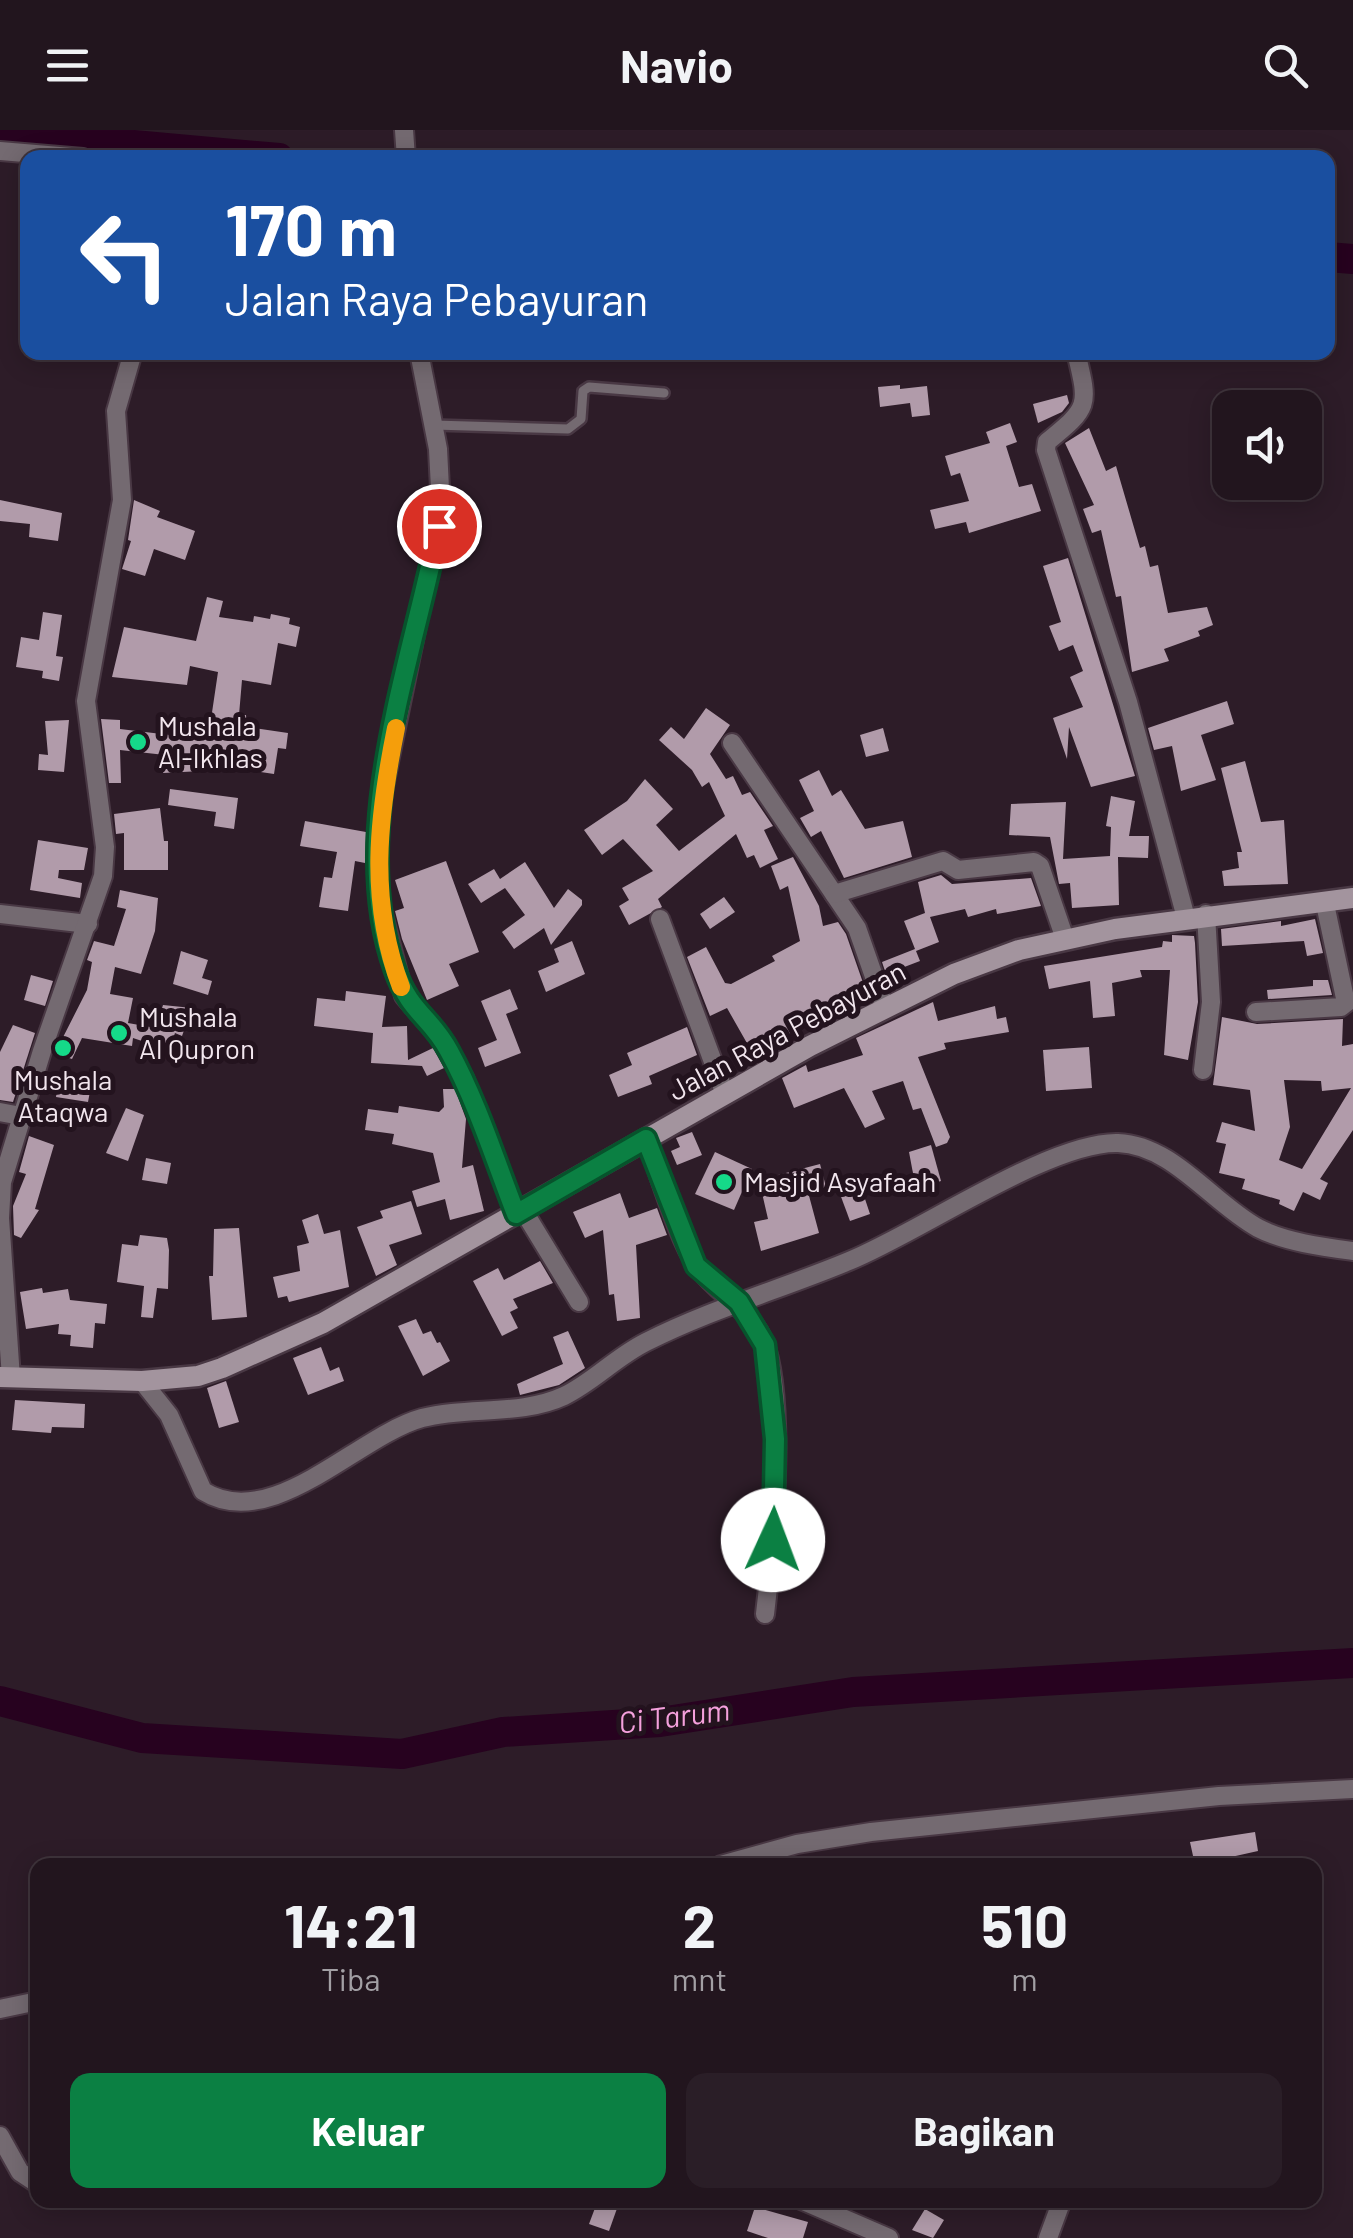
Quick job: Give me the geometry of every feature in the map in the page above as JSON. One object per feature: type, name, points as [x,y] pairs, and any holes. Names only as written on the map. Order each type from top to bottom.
[{"type":"main road","name":"Jalan Raya Pebayuran","points":[[5,1378],[142,1381],[198,1376],[322,1323],[724,1094],[885,1008],[988,960],[1065,939],[1196,916],[1353,898]]},
{"type":"street","points":[[5,1378],[0,1201],[21,1116],[100,892],[105,847],[86,701],[122,500],[116,412],[131,360]]},
{"type":"street","points":[[420,360],[434,425],[441,508],[384,791],[377,850],[380,904],[404,996],[443,1040],[520,1212],[579,1302]]},
{"type":"street","points":[[1078,360],[1086,404],[1081,414],[1047,442],[1046,450],[1196,916],[1211,1002],[1203,1070]]},
{"type":"street","points":[[732,743],[857,928],[885,1008]]},
{"type":"street","points":[[834,894],[943,861],[958,870],[1034,862],[1040,866],[1065,939]]},
{"type":"street","points":[[1256,1012],[1341,1007],[1346,1003],[1326,904]]},
{"type":"street","points":[[0,914],[88,924]]},
{"type":"street","points":[[660,919],[724,1094]]},
{"type":"street","points":[[0,1112],[21,1116]]},
{"type":"street","points":[[646,1139],[696,1266],[765,1345],[771,1378],[774,1514],[766,1614]]},
{"type":"street","points":[[142,1381],[169,1415],[203,1490],[233,1500],[287,1493],[384,1432],[422,1418],[526,1406],[563,1396],[630,1350],[675,1328],[852,1260],[1069,1154],[1114,1143],[1143,1147],[1260,1229],[1353,1251]]},
{"type":"street","points":[[768,1858],[831,1837],[884,1830],[1236,1794],[1353,1788]]},
{"type":"street","points":[[0,2010],[30,2003]]},
{"type":"street","points":[[0,2136],[20,2172],[30,2179]]},
{"type":"street","points":[[819,2208],[888,2238]]},
{"type":"street","points":[[1048,2238],[1059,2208]]},
{"type":"lane","points":[[434,425],[568,428],[582,420],[584,392],[589,387],[664,393]]},
{"type":"building","points":[[900,385],[900,389],[927,386],[930,415],[912,417],[910,403],[880,407],[878,387]]},
{"type":"building","points":[[1067,395],[1069,403],[1062,412],[1038,423],[1033,404]]},
{"type":"building","points":[[1010,423],[1017,442],[1006,446],[1019,487],[1032,484],[1041,511],[969,533],[966,522],[935,529],[930,510],[969,501],[960,473],[951,476],[945,456],[990,443],[986,432]]},
{"type":"building","points":[[1089,428],[1106,471],[1116,466],[1140,548],[1145,546],[1150,567],[1158,565],[1168,613],[1207,607],[1213,625],[1198,631],[1200,636],[1164,649],[1169,661],[1132,672],[1121,596],[1116,597],[1101,530],[1092,533],[1083,509],[1094,505],[1065,443]]},
{"type":"building","points":[[0,500],[62,513],[58,541],[29,537],[30,524],[0,521]]},
{"type":"building","points":[[134,500],[160,511],[157,517],[195,531],[185,560],[154,549],[145,576],[122,569],[131,541],[128,540]]},
{"type":"building","points":[[1068,558],[1135,776],[1091,787],[1069,727],[1067,759],[1053,718],[1083,707],[1070,677],[1083,671],[1073,645],[1059,651],[1049,626],[1061,622],[1043,566]]},
{"type":"building","points":[[207,597],[223,601],[219,617],[253,622],[254,616],[270,619],[271,614],[290,618],[289,624],[300,627],[296,647],[278,643],[271,685],[242,680],[239,715],[246,715],[247,727],[288,733],[286,749],[278,748],[274,774],[241,769],[163,773],[165,755],[120,750],[121,783],[109,783],[101,719],[120,720],[120,729],[170,735],[173,719],[210,726],[218,672],[190,666],[187,685],[112,677],[124,627],[196,641]]},
{"type":"building","points":[[43,612],[62,615],[56,656],[63,657],[59,681],[42,678],[43,671],[16,667],[21,637],[39,640]]},
{"type":"building","points":[[1227,701],[1234,724],[1201,735],[1216,780],[1181,791],[1172,746],[1154,750],[1148,728]]},
{"type":"building","points":[[706,708],[730,725],[710,754],[726,779],[733,776],[742,795],[750,792],[773,826],[764,830],[778,859],[760,868],[754,855],[747,858],[736,834],[658,899],[662,907],[629,925],[619,906],[629,900],[622,888],[653,871],[623,839],[602,855],[584,830],[627,801],[645,779],[673,809],[656,825],[679,851],[725,816],[709,782],[702,787],[692,770],[659,740],[671,727],[684,739]]},
{"type":"building","points":[[69,720],[64,772],[38,770],[39,754],[48,755],[45,721]]},
{"type":"building","points":[[883,728],[889,751],[866,757],[860,735]]},
{"type":"building","points":[[1245,761],[1261,822],[1284,820],[1288,884],[1224,886],[1222,871],[1239,868],[1237,852],[1242,852],[1221,768]]},
{"type":"building","points":[[819,770],[832,796],[841,790],[865,829],[903,821],[912,857],[844,878],[821,831],[811,837],[800,818],[814,811],[799,780]]},
{"type":"building","points":[[170,789],[238,798],[234,829],[214,826],[216,812],[168,805]]},
{"type":"building","points":[[1111,796],[1135,801],[1129,836],[1149,836],[1148,858],[1118,857],[1119,905],[1072,908],[1070,883],[1059,884],[1050,837],[1009,835],[1011,804],[1066,802],[1063,859],[1110,856],[1111,827],[1106,826]]},
{"type":"building","points":[[160,808],[164,841],[168,841],[168,870],[124,870],[124,833],[116,834],[114,814]]},
{"type":"building","points":[[305,821],[366,832],[365,863],[355,861],[348,911],[319,907],[324,877],[332,878],[337,852],[300,846]]},
{"type":"building","points":[[38,840],[88,848],[84,870],[59,870],[58,878],[82,883],[80,898],[30,890]]},
{"type":"building","points":[[793,857],[819,906],[823,926],[838,922],[846,934],[868,997],[752,1052],[727,1008],[710,1016],[687,957],[706,947],[725,983],[731,984],[775,961],[772,956],[800,941],[788,886],[780,890],[771,866]]},
{"type":"building","points":[[446,861],[479,952],[449,964],[459,986],[427,1000],[402,939],[395,911],[404,908],[395,880]]},
{"type":"building","points":[[525,862],[554,908],[568,889],[582,900],[582,905],[551,945],[544,928],[514,949],[502,932],[525,915],[505,888],[481,903],[468,884],[494,869],[500,879]]},
{"type":"building","points":[[941,875],[952,884],[1031,878],[1041,906],[997,914],[996,909],[968,917],[965,909],[930,917],[939,942],[916,951],[920,961],[886,974],[882,962],[915,949],[904,921],[925,913],[918,882]]},
{"type":"building","points":[[120,890],[158,898],[155,931],[141,974],[115,967],[110,994],[133,998],[128,1023],[156,1028],[163,1005],[192,1008],[182,1036],[175,1033],[169,1050],[133,1038],[132,1046],[82,1038],[72,1059],[55,1053],[87,990],[92,962],[87,960],[94,941],[114,946],[126,909],[117,907]]},
{"type":"building","points":[[724,897],[735,912],[710,929],[700,914]]},
{"type":"building","points":[[1315,919],[1323,953],[1307,956],[1304,941],[1222,946],[1221,929],[1281,921],[1281,926]]},
{"type":"building","points":[[1172,935],[1194,936],[1195,943],[1198,1002],[1188,1060],[1164,1055],[1170,970],[1140,970],[1142,977],[1112,983],[1115,1016],[1093,1018],[1090,981],[1049,989],[1044,966],[1162,947],[1163,941],[1172,942]]},
{"type":"building","points":[[572,941],[585,974],[546,992],[538,971],[559,962],[554,949]]},
{"type":"building","points":[[181,951],[208,960],[202,978],[212,981],[208,995],[173,984]]},
{"type":"building","points":[[31,975],[53,981],[45,1006],[24,1000]]},
{"type":"building","points":[[1313,980],[1328,980],[1332,995],[1268,999],[1267,990],[1313,986]]},
{"type":"building","points":[[510,989],[518,1009],[506,1014],[521,1053],[485,1067],[478,1048],[497,1040],[481,1001]]},
{"type":"building","points":[[346,991],[386,996],[382,1027],[407,1026],[408,1060],[433,1048],[444,1068],[427,1076],[422,1066],[371,1063],[373,1033],[314,1026],[317,998],[345,1001]]},
{"type":"building","points":[[933,1002],[938,1021],[995,1006],[997,1019],[1006,1017],[1009,1032],[944,1043],[946,1049],[918,1057],[950,1137],[947,1143],[936,1147],[921,1108],[913,1110],[903,1081],[872,1091],[885,1119],[865,1128],[844,1088],[794,1108],[782,1078],[806,1065],[808,1072],[863,1055],[856,1038]]},
{"type":"building","points":[[1222,1017],[1257,1024],[1343,1019],[1342,1046],[1353,1044],[1353,1130],[1320,1179],[1328,1183],[1320,1200],[1303,1192],[1294,1211],[1279,1204],[1280,1200],[1242,1189],[1245,1179],[1219,1173],[1226,1144],[1216,1142],[1222,1122],[1255,1131],[1250,1090],[1213,1085]],"holes":[[[1284,1080],[1321,1081],[1322,1091],[1351,1088],[1302,1169],[1279,1160],[1290,1127]]]},
{"type":"building","points":[[13,1025],[35,1033],[13,1102],[0,1100],[0,1052]]},
{"type":"building","points":[[687,1027],[697,1055],[649,1076],[652,1084],[618,1097],[609,1075],[632,1065],[627,1053]]},
{"type":"building","points":[[1089,1047],[1092,1088],[1046,1091],[1043,1050]]},
{"type":"building","points":[[59,1076],[92,1081],[88,1102],[56,1097]]},
{"type":"building","points":[[443,1089],[455,1089],[466,1119],[462,1168],[473,1165],[484,1211],[450,1220],[445,1199],[417,1207],[412,1191],[440,1182],[433,1153],[392,1144],[394,1134],[365,1130],[368,1109],[398,1113],[399,1106],[439,1112],[444,1107]]},
{"type":"building","points":[[126,1108],[144,1115],[128,1161],[106,1153]]},
{"type":"building","points":[[692,1132],[702,1155],[677,1165],[671,1151],[680,1147],[676,1138]]},
{"type":"building","points":[[29,1136],[54,1145],[35,1209],[39,1210],[21,1238],[14,1235],[13,1206],[26,1174],[19,1172]]},
{"type":"building","points":[[931,1145],[941,1181],[916,1189],[909,1152]]},
{"type":"building","name":"Masjid Asyafaah","points":[[715,1152],[752,1169],[734,1210],[695,1194]]},
{"type":"building","points":[[146,1158],[171,1163],[167,1184],[142,1180]]},
{"type":"building","points":[[820,1164],[826,1187],[808,1192],[819,1233],[761,1251],[754,1222],[768,1219],[759,1180]]},
{"type":"building","points":[[861,1187],[870,1214],[850,1221],[840,1194]]},
{"type":"building","points":[[620,1193],[629,1218],[657,1208],[667,1235],[636,1245],[640,1318],[617,1321],[614,1294],[609,1295],[603,1230],[585,1238],[573,1212]]},
{"type":"building","points":[[411,1201],[422,1234],[389,1245],[397,1265],[376,1276],[357,1227],[383,1218],[380,1211]]},
{"type":"building","points":[[318,1214],[324,1234],[340,1230],[349,1287],[289,1302],[287,1296],[278,1298],[273,1277],[300,1271],[297,1246],[309,1243],[302,1220]]},
{"type":"building","points":[[239,1228],[247,1317],[212,1320],[209,1276],[213,1276],[214,1229]]},
{"type":"building","points":[[140,1235],[167,1238],[169,1250],[168,1289],[157,1288],[153,1318],[141,1317],[144,1286],[117,1282],[122,1244],[138,1246]]},
{"type":"building","points":[[540,1261],[553,1283],[513,1299],[518,1308],[510,1312],[518,1328],[502,1336],[473,1281],[498,1268],[504,1280]]},
{"type":"building","points":[[42,1288],[43,1293],[68,1289],[70,1300],[107,1304],[105,1324],[95,1323],[93,1348],[70,1346],[71,1335],[58,1334],[59,1324],[26,1329],[20,1292]]},
{"type":"building","points":[[416,1319],[423,1334],[431,1331],[440,1342],[450,1361],[423,1376],[398,1326]]},
{"type":"building","points":[[568,1331],[585,1368],[559,1385],[520,1395],[517,1384],[563,1364],[553,1337]]},
{"type":"building","points":[[321,1347],[330,1371],[339,1367],[344,1381],[308,1395],[293,1358]]},
{"type":"building","points":[[226,1381],[239,1422],[219,1428],[207,1388]]},
{"type":"building","points":[[15,1400],[85,1404],[84,1428],[52,1427],[51,1433],[12,1430]]},
{"type":"building","points":[[1255,1832],[1258,1851],[1226,1858],[1193,1858],[1190,1842]]},
{"type":"building","points":[[595,2208],[617,2208],[609,2231],[589,2224]]},
{"type":"building","points":[[755,2208],[808,2222],[803,2238],[768,2238],[747,2231]]},
{"type":"building","points":[[925,2209],[944,2220],[933,2238],[912,2230]]},
{"type":"waterway","points":[[0,133],[190,150]]},
{"type":"waterway","points":[[1335,258],[1353,259]]},
{"type":"waterway","name":"Ci Tarum","points":[[0,1701],[142,1738],[402,1754],[503,1732],[660,1722],[853,1692],[1353,1663]]},
{"type":"slow traffic","points":[[396,728],[384,791],[377,874],[384,928],[401,987]]},
{"type":"place","name":"Mushala Al-Ikhlas","points":[[138,742]]},
{"type":"place","name":"Mushala Al Qupron","points":[[119,1033]]},
{"type":"place","name":"Mushala Ataqwa","points":[[63,1048]]},
{"type":"place","name":"Masjid Asyafaah","points":[[724,1182]]},
{"type":"route","points":[[439,526],[389,761],[377,850],[380,904],[393,965],[404,996],[443,1040],[464,1078],[516,1214],[646,1139],[696,1266],[739,1302],[765,1345],[775,1439],[773,1540]]}]
